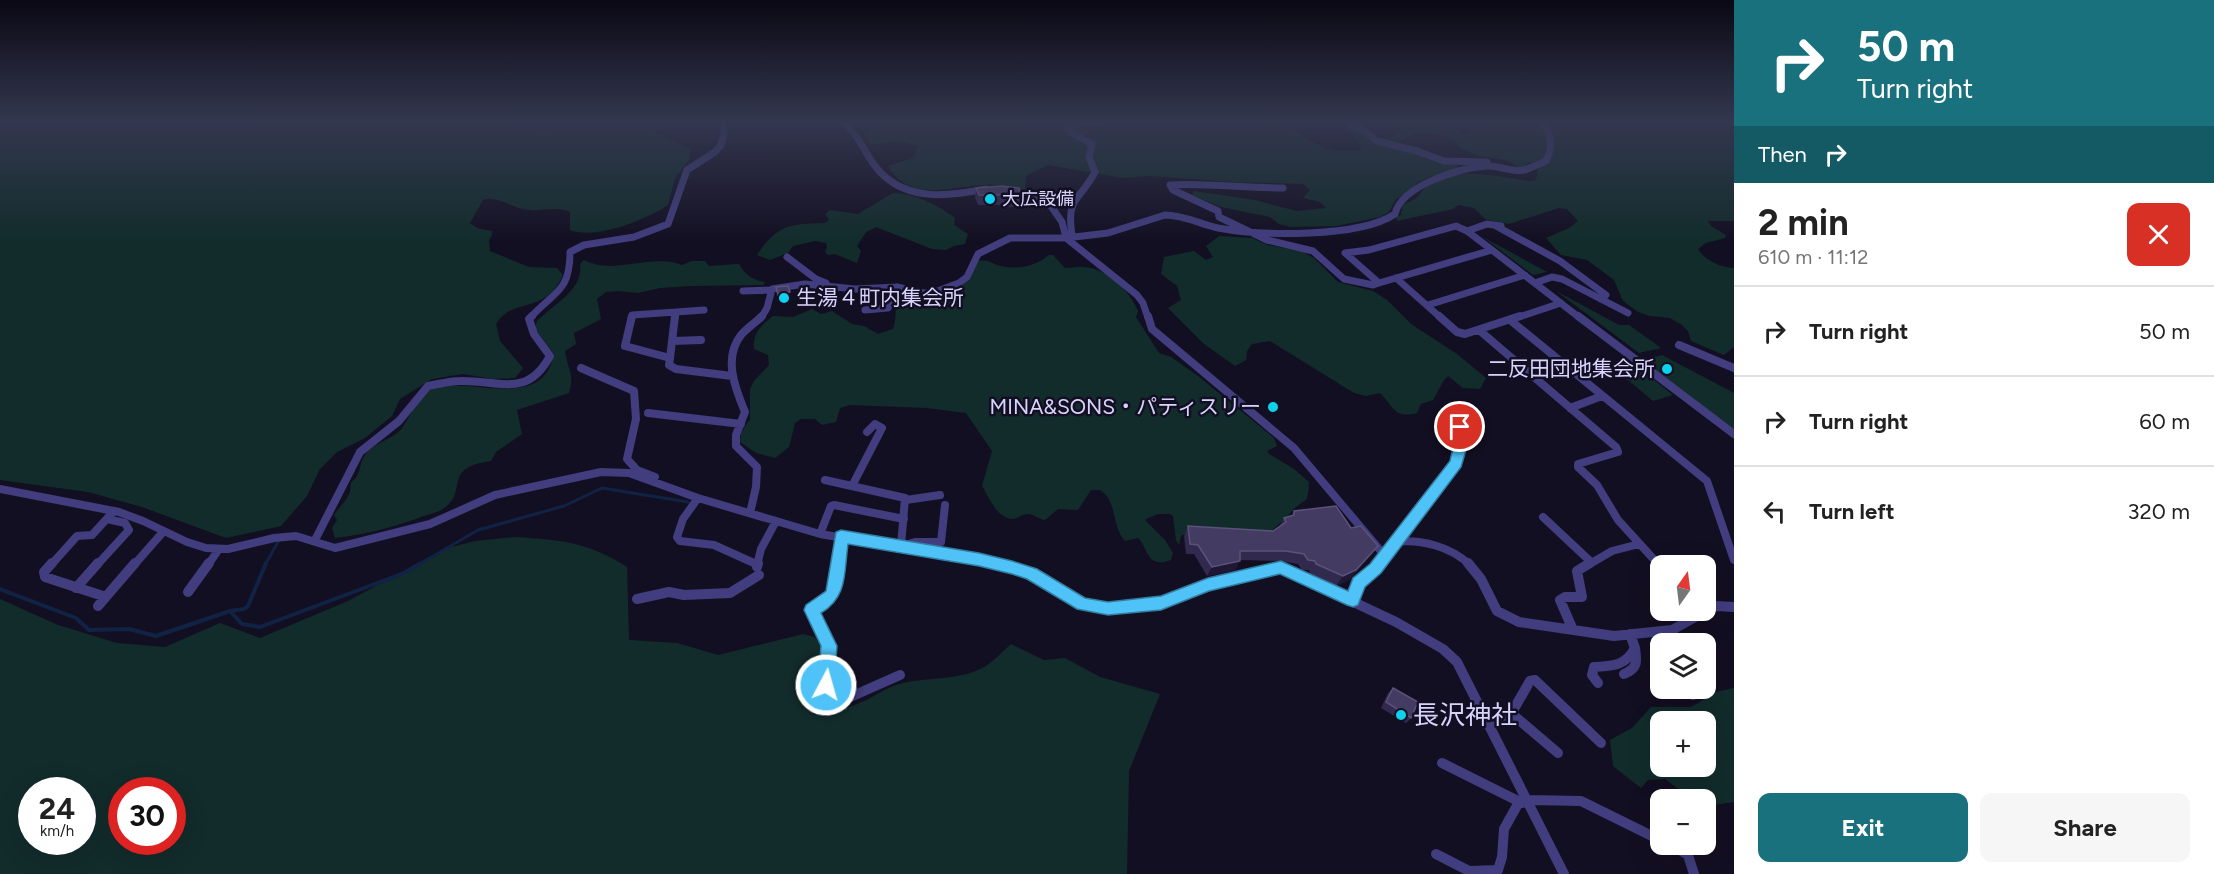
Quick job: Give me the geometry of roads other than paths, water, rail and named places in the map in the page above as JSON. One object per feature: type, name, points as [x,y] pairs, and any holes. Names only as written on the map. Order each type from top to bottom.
[{"type":"street","points":[[315,540],[360,452],[399,421],[428,386],[460,381],[513,385],[531,380],[542,371],[550,356],[546,348],[531,333],[529,319],[569,280],[570,252],[584,245],[634,237],[668,224],[687,170],[701,161]]},
{"type":"street","points":[[873,161],[886,179],[916,193],[941,195],[998,189],[1033,197],[1051,206],[1062,222],[1066,238],[1137,295],[1143,303],[1152,329],[1294,448],[1385,556]]},
{"type":"street","points":[[1066,238],[1071,235],[1069,205],[1085,188],[1095,172],[1091,161]]},
{"type":"street","points":[[1443,161],[1483,162],[1507,169]]},
{"type":"street","points":[[743,291],[771,290],[805,284],[862,289],[897,287],[924,293],[935,292],[959,283],[967,277],[978,254],[1010,238],[1021,236],[1066,238],[1120,231],[1148,219],[1165,215],[1174,215],[1218,228],[1251,233],[1342,231],[1386,220],[1395,214],[1397,205],[1402,200],[1434,178],[1478,167],[1522,171],[1546,161]]},
{"type":"street","points":[[1284,188],[1246,188],[1206,183],[1170,184],[1173,190],[1218,211],[1219,217],[1251,233],[1267,240],[1313,251],[1344,279],[1373,285],[1492,250]]},
{"type":"street","points":[[1467,231],[1487,224],[1505,227]]},
{"type":"street","points":[[1379,283],[1345,253],[1368,250],[1456,226],[1467,231],[1734,434]]},
{"type":"street","points":[[1496,226],[1557,262],[1560,261],[1606,295],[1601,299]]},
{"type":"street","points":[[787,257],[804,267],[818,281],[862,289]]},
{"type":"street","points":[[1428,306],[1526,276]]},
{"type":"street","points":[[1535,283],[1552,277],[1562,279],[1628,313]]},
{"type":"street","points":[[1396,278],[1458,332],[1466,334],[1561,303]]},
{"type":"street","points":[[865,310],[889,311],[897,287]]},
{"type":"street","points":[[750,513],[756,488],[757,470],[754,462],[736,446],[736,435],[745,412],[732,376],[735,346],[744,332],[765,315],[770,305],[771,290]]},
{"type":"street","points":[[670,358],[647,350],[628,348],[625,344],[632,315],[704,310]]},
{"type":"street","points":[[676,312],[669,365],[676,369],[732,376]]},
{"type":"street","points":[[1510,320],[1707,481],[1734,560]]},
{"type":"street","points":[[1479,330],[1616,447],[1618,452],[1578,464],[1578,467],[1597,485],[1618,520],[1650,556]]},
{"type":"street","points":[[673,341],[701,340]]},
{"type":"street","points":[[1678,345],[1734,368]]},
{"type":"street","points":[[581,368],[594,376],[629,387],[634,392],[636,419],[627,459],[637,470],[659,480],[658,484]]},
{"type":"street","points":[[1570,408],[1602,396]]},
{"type":"street","points":[[648,413],[741,424]]},
{"type":"street","points":[[1353,600],[1359,583],[1385,556],[1456,463],[1462,440],[1458,414]]},
{"type":"street","points":[[852,486],[882,428],[875,424],[867,432]]},
{"type":"street","points":[[0,489],[135,517],[163,532],[205,548],[219,549],[295,536],[315,540],[335,548],[430,524],[495,495],[601,472],[629,473],[698,498],[820,534],[979,559],[1012,567],[1032,574],[1082,605],[1108,609],[1161,603],[1208,584],[1281,568],[1353,600],[1443,649],[1456,662],[1564,874]]},
{"type":"street","points":[[825,480],[901,496],[906,500],[940,495]]},
{"type":"street","points":[[698,498],[687,510],[682,520],[677,537],[680,541],[714,545],[756,564]]},
{"type":"street","points":[[901,546],[906,500]]},
{"type":"street","points":[[820,534],[833,505],[904,519]]},
{"type":"street","points":[[901,546],[915,542],[941,543],[945,505]]},
{"type":"street","points":[[106,597],[45,577],[44,572],[77,536],[92,535],[114,511]]},
{"type":"street","points":[[1543,517],[1591,562]]},
{"type":"street","points":[[76,588],[129,530],[125,523],[107,519]]},
{"type":"street","points":[[637,599],[669,592],[684,595],[698,592],[733,593],[759,576],[756,564],[776,521]]},
{"type":"street","points":[[1723,528],[1734,531]]},
{"type":"street","points":[[98,606],[163,532]]},
{"type":"street","points":[[841,537],[833,594],[827,601],[812,610],[829,646],[827,698],[839,702],[900,675]]},
{"type":"street","points":[[1394,542],[1415,540],[1436,546],[1470,564],[1482,579],[1490,602],[1507,619],[1607,636],[1672,630],[1687,621]]},
{"type":"street","points":[[1573,630],[1560,600],[1565,597],[1582,597],[1576,573],[1612,551],[1639,544]]},
{"type":"street","points":[[188,591],[219,549]]},
{"type":"street","points":[[1716,606],[1722,604],[1734,607]]},
{"type":"street","points":[[1624,674],[1633,670],[1637,663],[1630,634]]},
{"type":"street","points":[[1598,683],[1592,675],[1592,669],[1621,665],[1632,656],[1635,648]]},
{"type":"street","points":[[1489,724],[1505,721],[1512,714],[1530,681],[1535,680],[1601,743]]},
{"type":"street","points":[[1512,714],[1558,753]]},
{"type":"street","points":[[1442,763],[1526,803],[1581,801],[1650,835]]},
{"type":"street","points":[[1436,854],[1469,871],[1498,870],[1502,857],[1504,829],[1526,803]]},
{"type":"street","points":[[1690,855],[1694,874]]},
{"type":"waterway","points":[[418,565],[478,530],[564,506],[602,488],[688,502]]},
{"type":"waterway","points":[[266,564],[278,542]]},
{"type":"waterway","points":[[230,611],[242,624],[260,627],[404,573],[421,563]]},
{"type":"waterway","points":[[230,611],[244,609],[248,606],[266,564]]},
{"type":"waterway","points":[[0,589],[76,618],[89,630],[129,629],[156,636],[230,611]]},
{"type":"place","name":"大広設備","points":[[990,199]]},
{"type":"place","name":"生湯４町内集会所","points":[[784,298]]},
{"type":"place","name":"二反田団地集会所","points":[[1667,369]]},
{"type":"place","name":"MINA&SONS・パティスリー","points":[[1273,407]]},
{"type":"place","name":"長沢神社","points":[[1401,715]]}]
